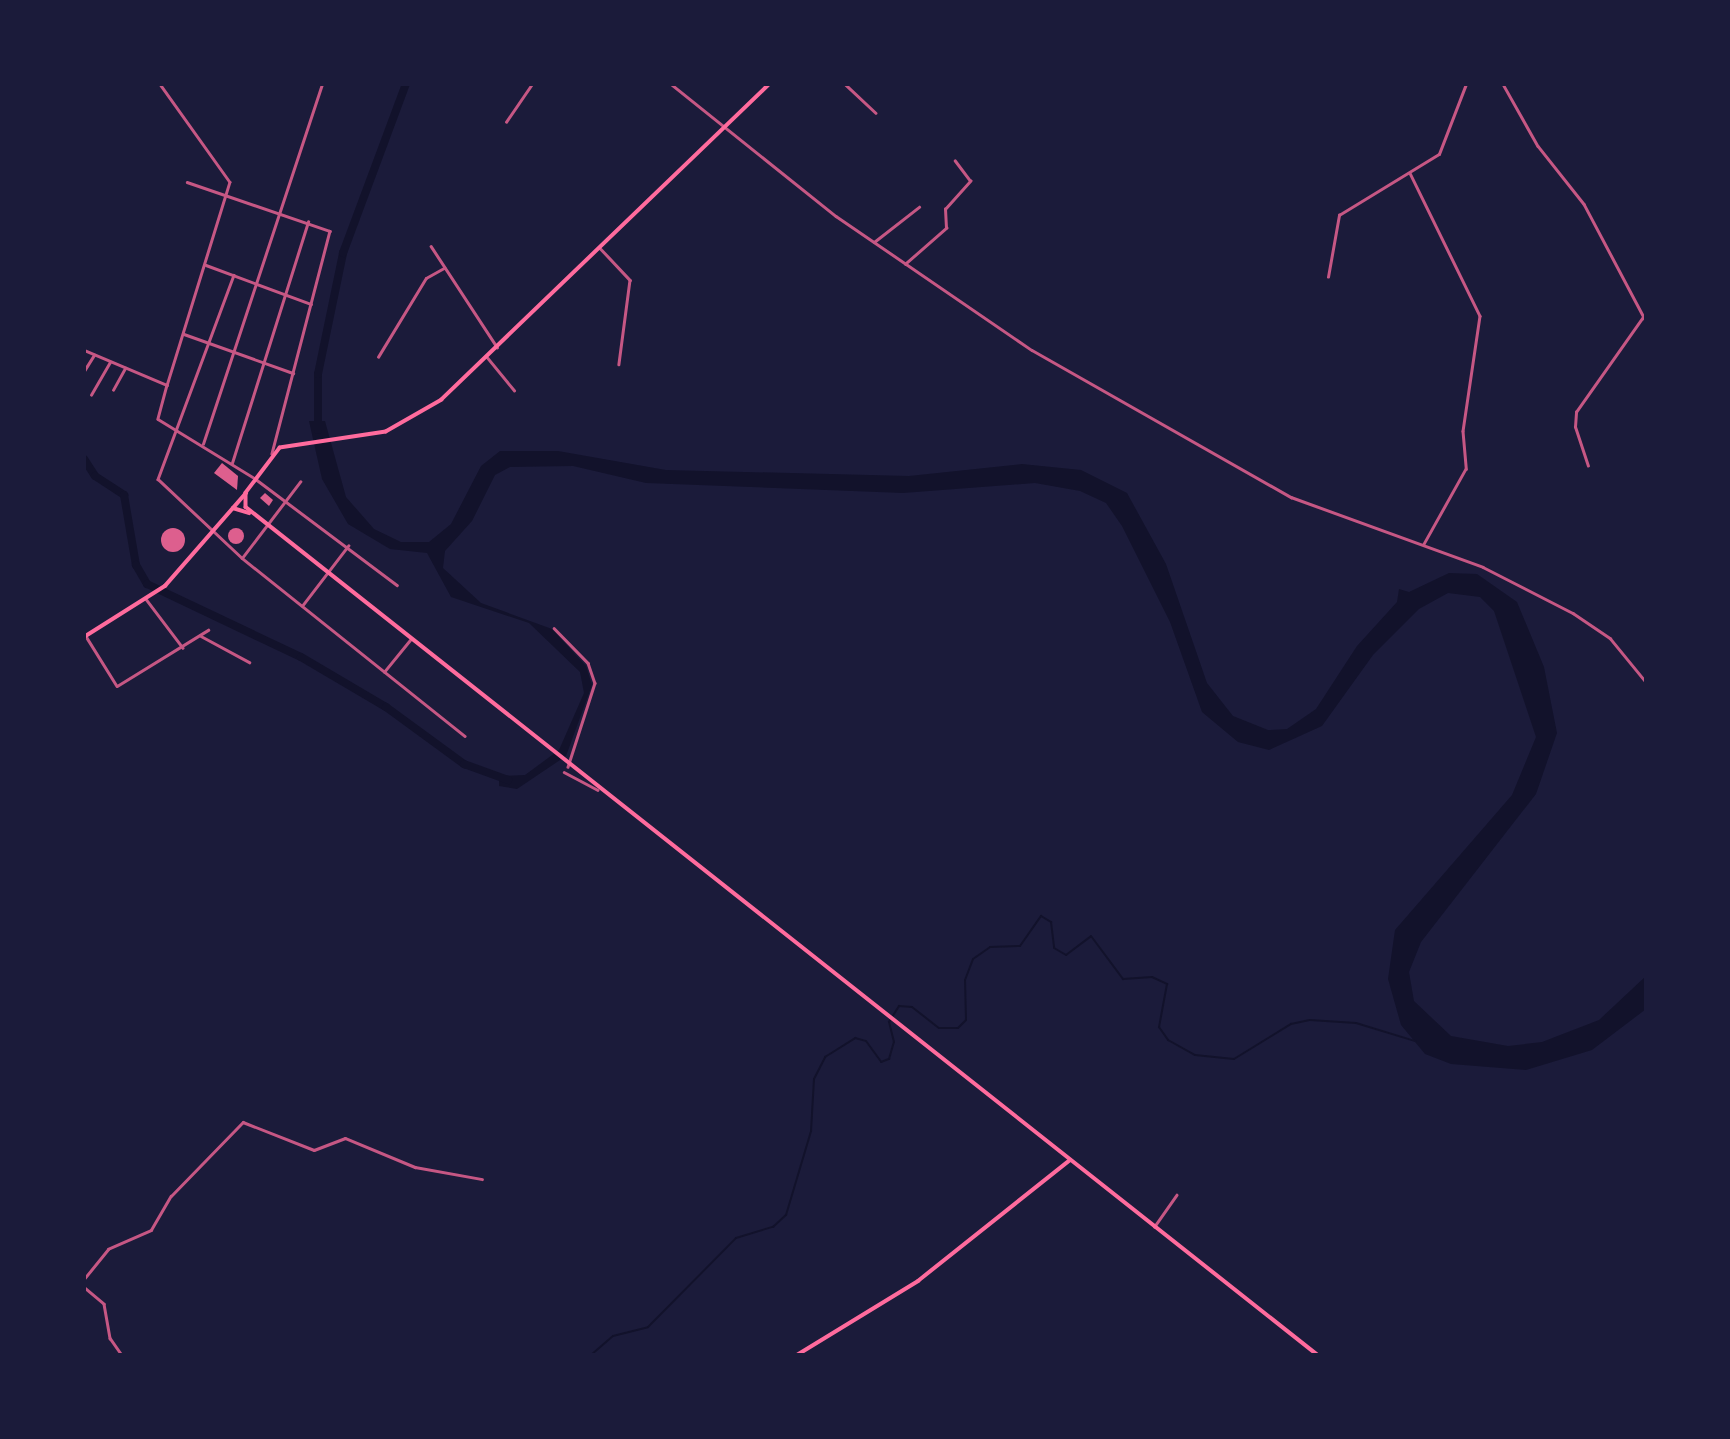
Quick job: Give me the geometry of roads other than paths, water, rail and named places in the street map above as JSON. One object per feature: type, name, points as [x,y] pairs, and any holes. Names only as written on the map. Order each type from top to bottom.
[{"type":"main road","points":[[85,636],[166,586],[246,493],[272,453],[310,440],[341,439],[386,432],[423,414],[487,357],[770,84]]},
{"type":"main road","points":[[246,493],[249,513]]},
{"type":"main road","points":[[233,508],[249,513],[266,526],[544,748],[1318,1355]]},
{"type":"main road","points":[[797,1355],[918,1281],[1070,1160]]},
{"type":"street","points":[[160,84],[183,125],[229,174],[205,265],[157,417],[287,499],[397,585]]},
{"type":"street","points":[[203,444],[236,352],[322,84]]},
{"type":"street","points":[[506,122],[532,84]]},
{"type":"street","points":[[671,84],[874,242],[1032,350],[1291,498],[1483,567],[1593,625],[1646,682]]},
{"type":"street","points":[[845,84],[876,113]]},
{"type":"street","points":[[1328,277],[1339,215],[1439,154],[1466,84]]},
{"type":"street","points":[[1503,84],[1538,146],[1584,204],[1644,319],[1576,412],[1575,427],[1588,466]]},
{"type":"street","points":[[905,264],[946,228],[945,209],[970,181],[955,161]]},
{"type":"street","points":[[1410,173],[1480,316],[1464,431],[1466,469],[1424,544]]},
{"type":"street","points":[[187,182],[226,193],[330,231],[272,453]]},
{"type":"street","points":[[874,242],[919,207]]},
{"type":"street","points":[[232,463],[308,222]]},
{"type":"street","points":[[431,246],[497,347]]},
{"type":"street","points":[[599,248],[630,280],[620,364]]},
{"type":"street","points":[[205,265],[312,304]]},
{"type":"street","points":[[378,357],[426,278],[444,266]]},
{"type":"street","points":[[234,275],[181,431],[157,477],[242,558],[465,736]]},
{"type":"street","points":[[184,334],[293,373]]},
{"type":"street","points":[[84,350],[167,385]]},
{"type":"street","points":[[84,371],[94,355]]},
{"type":"street","points":[[487,357],[514,390]]},
{"type":"street","points":[[91,395],[110,362]]},
{"type":"street","points":[[113,390],[125,368]]},
{"type":"street","points":[[242,558],[300,482]]},
{"type":"street","points":[[302,606],[348,546]]},
{"type":"street","points":[[147,598],[183,648]]},
{"type":"street","points":[[554,628],[588,663],[595,683],[567,766]]},
{"type":"street","points":[[85,636],[117,686],[183,648],[208,630]]},
{"type":"street","points":[[201,636],[250,662]]},
{"type":"street","points":[[384,672],[410,640]]},
{"type":"street","points":[[564,772],[598,790]]},
{"type":"street","points":[[84,1279],[108,1248],[151,1230],[171,1196],[243,1122],[314,1150],[345,1138],[415,1167],[482,1179]]},
{"type":"street","points":[[1154,1227],[1176,1195]]},
{"type":"street","points":[[84,1287],[104,1304],[112,1343],[122,1355]]},
{"type":"waterway","points":[[318,430],[318,374],[343,253],[406,84]]},
{"type":"waterway","points":[[84,459],[95,476],[124,495],[136,565],[147,584],[301,657],[386,707],[464,764],[508,780]]},
{"type":"waterway","points":[[591,1355],[613,1336],[648,1327],[736,1238],[773,1227],[786,1215],[811,1131],[814,1079],[825,1057],[855,1038],[866,1041],[881,1062],[889,1059],[894,1042],[889,1022],[899,1006],[912,1007],[939,1028],[958,1028],[966,1020],[965,980],[973,959],[990,947],[1020,946],[1041,916],[1051,922],[1054,948],[1066,955],[1091,936],[1123,979],[1152,977],[1167,984],[1159,1027],[1168,1040],[1195,1055],[1234,1059],[1291,1024],[1310,1020],[1356,1023],[1415,1041]]}]
